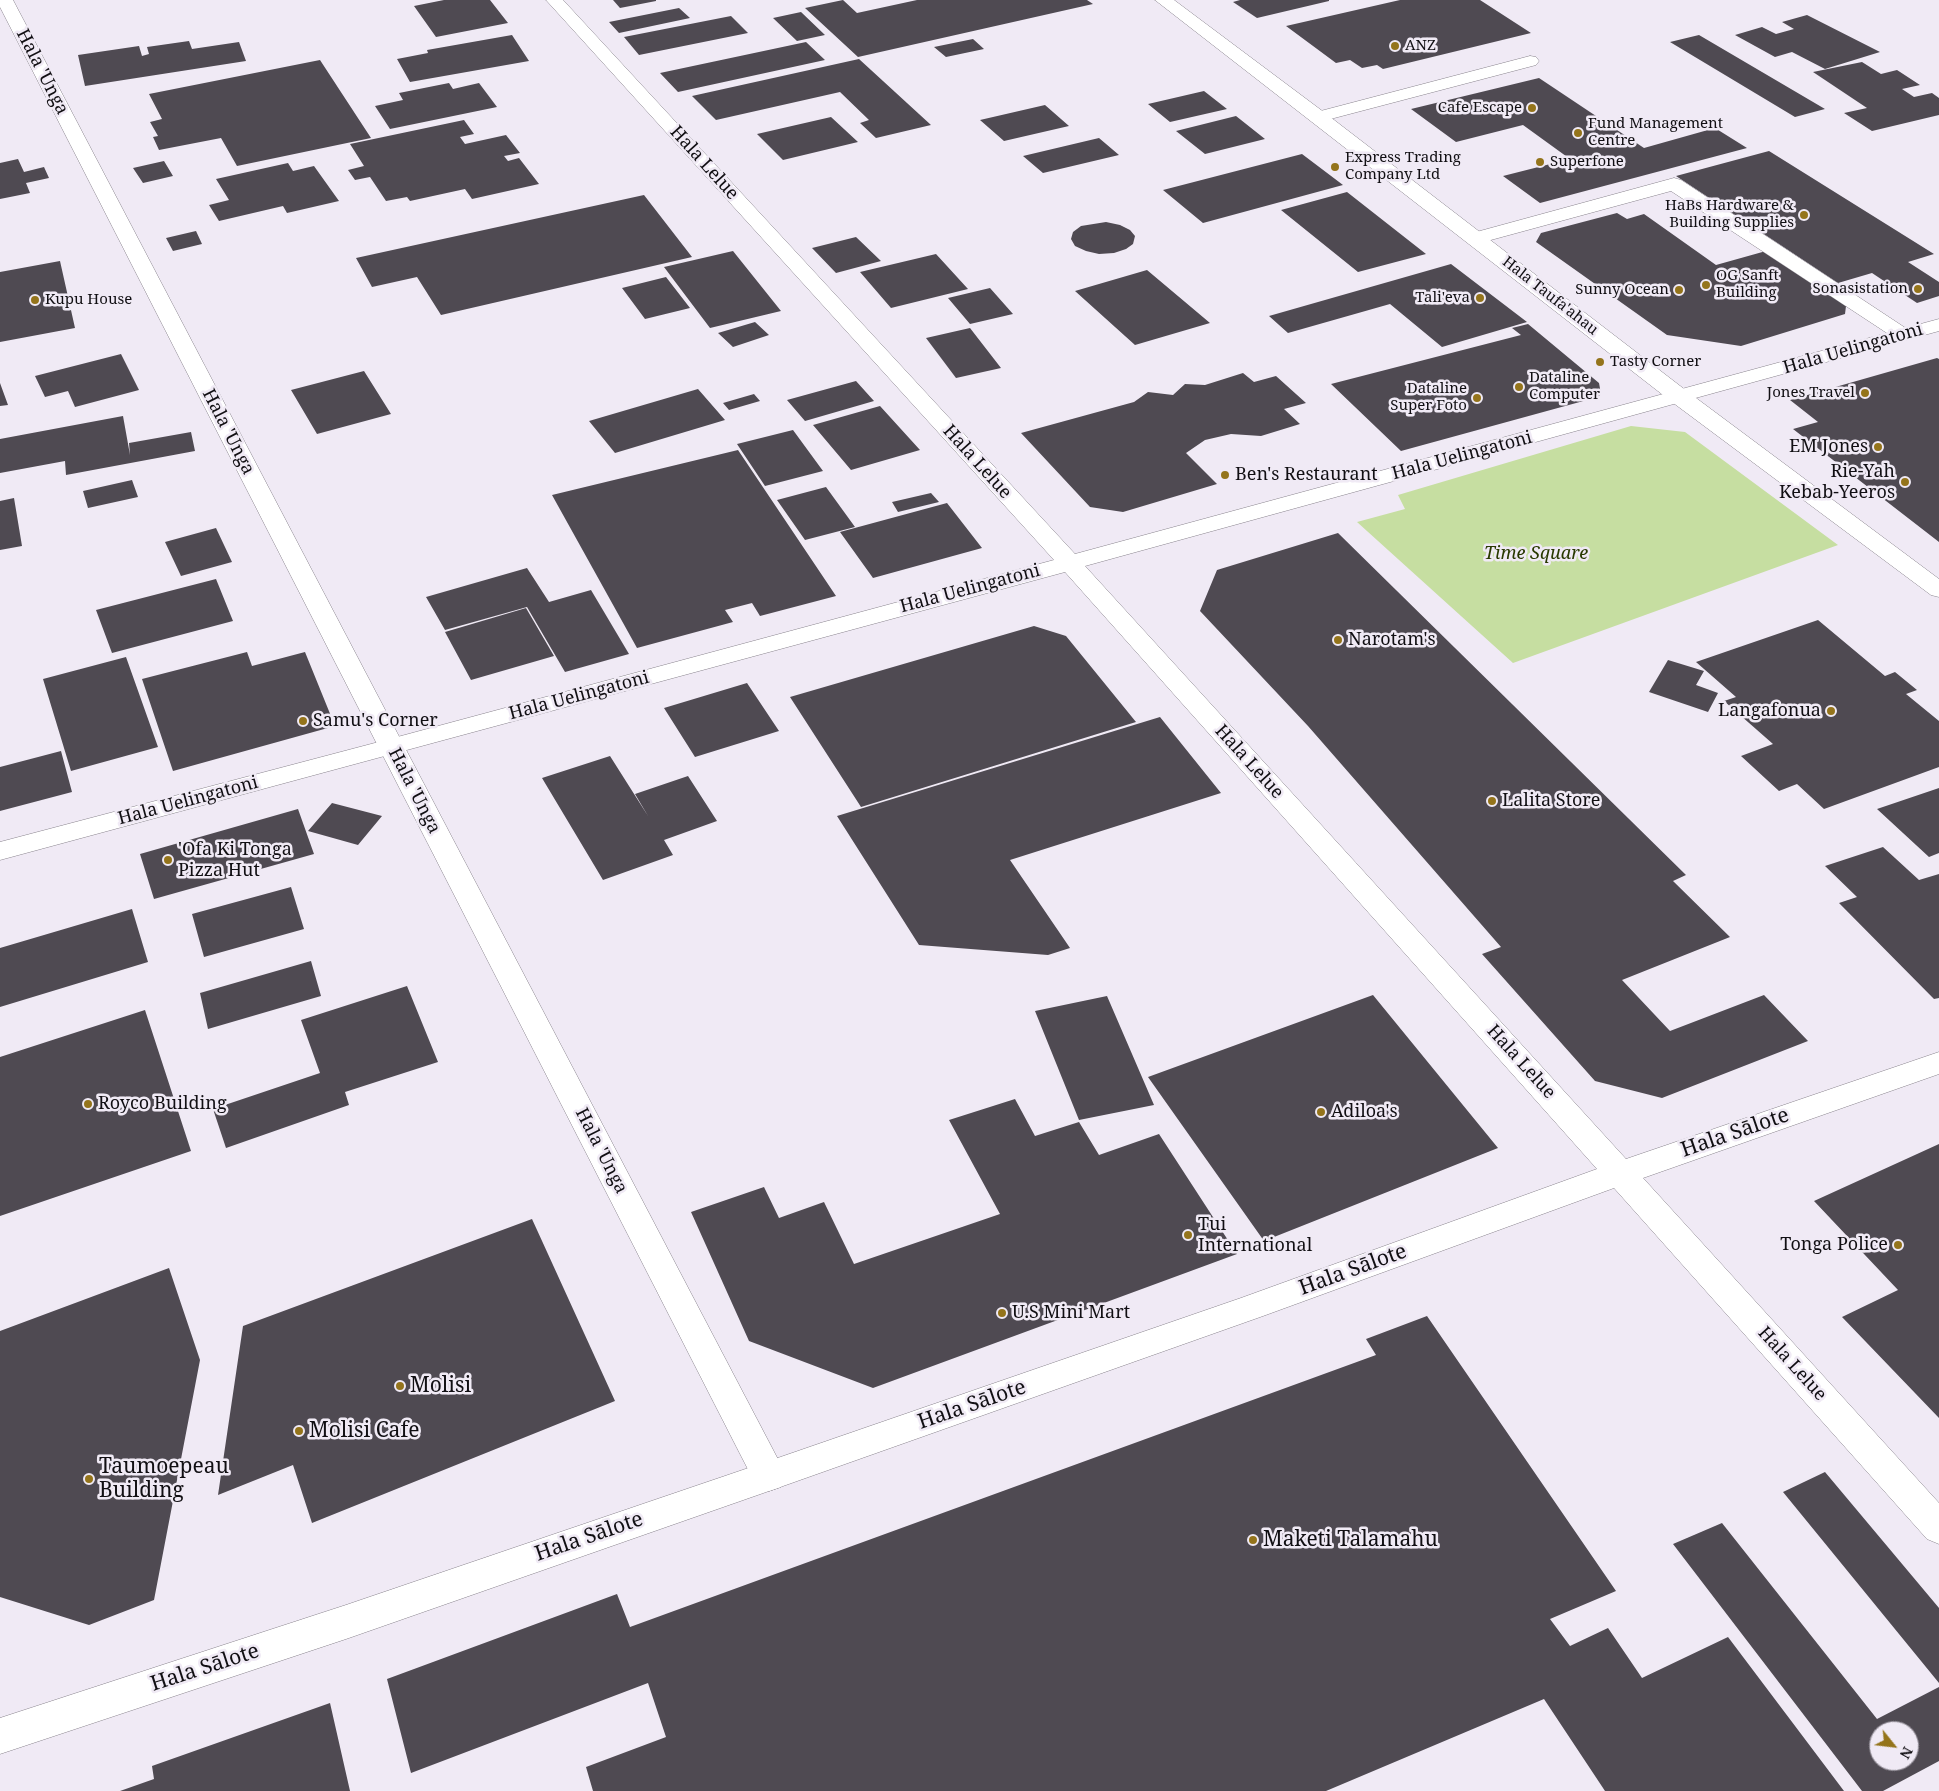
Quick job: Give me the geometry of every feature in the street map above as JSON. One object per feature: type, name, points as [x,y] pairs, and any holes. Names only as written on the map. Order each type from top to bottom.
[{"type":"street","name":"Hala 'Unga","points":[[5,0],[770,1476]]},
{"type":"street","name":"Hala Lelue","points":[[554,0],[1069,562],[1939,1528]]},
{"type":"street","name":"Hala Taufa'ahau","points":[[1163,0],[1320,117],[1680,398],[1939,590]]},
{"type":"street","points":[[1320,117],[1530,61]]},
{"type":"street","points":[[1476,238],[1674,184],[1903,334]]},
{"type":"street","name":"Hala Uelingatoni","points":[[0,851],[392,747],[1069,562],[1680,398],[1939,325]]},
{"type":"street","name":"Hala Sālote","points":[[0,1736],[346,1622],[770,1476],[1252,1306],[1621,1173],[1939,1063]]},
{"type":"green space","name":"Time Square","points":[[1631,426],[1685,432],[1838,545],[1513,663],[1357,522],[1405,509],[1398,495]]},
{"type":"building","points":[[444,0],[490,0],[508,23],[436,37],[414,6]]},
{"type":"building","points":[[613,0],[656,0],[656,1],[620,8]]},
{"type":"building","points":[[843,0],[857,13],[917,0],[1087,0],[1093,4],[858,57],[805,8]]},
{"type":"building","points":[[1240,0],[1329,1],[1257,18],[1233,2]]},
{"type":"building","name":"ANZ","points":[[1400,0],[1480,0],[1531,33],[1383,69],[1377,65],[1362,68],[1350,60],[1336,63],[1286,26]]},
{"type":"building","points":[[679,8],[690,18],[619,33],[609,22]]},
{"type":"building","points":[[801,12],[825,35],[797,41],[773,18]]},
{"type":"building","points":[[1807,15],[1880,52],[1825,69],[1792,52],[1775,57],[1735,35],[1762,27],[1776,34],[1794,29],[1782,22]]},
{"type":"building","points":[[731,16],[748,33],[639,55],[624,37]]},
{"type":"building","points":[[512,35],[529,61],[410,82],[397,59],[428,53],[427,50]]},
{"type":"building","points":[[1699,35],[1825,109],[1795,117],[1670,42]]},
{"type":"building","points":[[973,39],[984,49],[946,57],[934,47]]},
{"type":"building","points":[[189,41],[192,49],[239,42],[246,61],[85,86],[78,55],[139,46],[142,56],[149,54],[147,47]]},
{"type":"building","points":[[806,42],[825,60],[678,92],[660,73]]},
{"type":"building","points":[[859,59],[931,125],[876,138],[860,123],[869,120],[840,92],[716,120],[692,96]]},
{"type":"building","points":[[320,60],[371,138],[237,166],[221,138],[159,150],[153,137],[158,136],[150,122],[162,119],[149,94]]},
{"type":"building","points":[[1862,62],[1881,74],[1897,70],[1920,85],[1902,89],[1914,97],[1932,93],[1939,98],[1939,115],[1872,131],[1844,113],[1867,108],[1813,72]]},
{"type":"building","name":"Fund Management Centre","points":[[1539,78],[1644,148],[1715,128],[1747,148],[1540,203],[1503,176],[1570,159],[1523,125],[1456,142],[1411,109]]},
{"type":"building","points":[[449,83],[453,89],[479,83],[497,107],[390,129],[375,106],[403,100],[399,93]]},
{"type":"building","points":[[1204,91],[1227,109],[1170,122],[1148,104]]},
{"type":"building","points":[[1045,105],[1069,126],[1004,141],[980,120]]},
{"type":"building","points":[[1236,116],[1265,139],[1205,154],[1176,131]]},
{"type":"building","points":[[831,117],[858,142],[783,160],[757,134]]},
{"type":"building","points":[[464,120],[474,134],[460,137],[465,144],[506,135],[520,153],[504,156],[508,161],[519,158],[539,184],[472,199],[465,189],[410,201],[407,197],[386,201],[370,177],[355,180],[348,170],[364,166],[350,144]]},
{"type":"building","points":[[1099,138],[1119,155],[1043,173],[1023,156]]},
{"type":"building","name":"HaBs Hardware & Building Supplies","points":[[1769,151],[1934,254],[1908,262],[1939,282],[1939,296],[1917,303],[1872,273],[1838,283],[1676,176]]},
{"type":"building","points":[[1302,154],[1343,185],[1203,223],[1163,190]]},
{"type":"building","points":[[18,159],[24,172],[44,167],[49,178],[26,183],[30,193],[0,199],[0,163]]},
{"type":"building","points":[[164,161],[173,176],[143,183],[133,168]]},
{"type":"building","points":[[288,163],[293,171],[314,166],[339,201],[287,213],[283,206],[219,221],[209,205],[229,200],[216,179]]},
{"type":"building","points":[[1347,192],[1426,254],[1358,272],[1281,210]]},
{"type":"building","points":[[644,195],[692,257],[441,315],[417,277],[372,287],[356,258]]},
{"type":"building","name":"OG Sanft Building","points":[[1617,213],[1627,219],[1644,214],[1716,265],[1766,251],[1846,306],[1845,314],[1741,346],[1667,335],[1536,242],[1541,233]]},
{"type":"building","points":[[1106,222],[1120,225],[1130,230],[1135,236],[1133,244],[1126,249],[1114,253],[1099,254],[1075,246],[1071,239],[1073,232],[1081,226]]},
{"type":"building","points":[[196,231],[202,244],[173,251],[166,238]]},
{"type":"building","points":[[856,237],[881,261],[836,273],[812,248]]},
{"type":"building","points":[[733,251],[781,311],[710,328],[664,267]]},
{"type":"building","points":[[936,254],[968,289],[891,308],[860,272]]},
{"type":"building","name":"Kupu House","points":[[60,261],[75,328],[0,342],[0,272]]},
{"type":"building","points":[[1451,264],[1527,322],[1442,347],[1390,304],[1288,333],[1269,316]]},
{"type":"building","points":[[1147,270],[1210,323],[1135,345],[1075,291]]},
{"type":"building","points":[[666,277],[690,308],[645,319],[622,288]]},
{"type":"building","points":[[990,288],[1013,314],[970,324],[948,298]]},
{"type":"building","points":[[755,322],[769,335],[733,347],[718,333]]},
{"type":"building","points":[[1528,324],[1599,383],[1601,394],[1598,397],[1401,451],[1331,384],[1521,335],[1512,328]]},
{"type":"building","points":[[970,328],[1001,368],[956,378],[926,338]]},
{"type":"building","points":[[121,354],[139,390],[75,407],[68,391],[45,397],[35,376]]},
{"type":"building","points":[[1939,359],[1939,542],[1793,429],[1818,422],[1790,400]]},
{"type":"building","points":[[364,371],[391,414],[317,434],[291,390]]},
{"type":"building","points":[[1243,373],[1254,382],[1276,376],[1306,403],[1284,409],[1300,424],[1261,436],[1231,434],[1205,440],[1186,453],[1217,484],[1123,512],[1090,507],[1021,433],[1134,402],[1148,392],[1173,395],[1185,384],[1205,385]]},
{"type":"building","points":[[856,381],[874,401],[805,421],[787,400]]},
{"type":"building","points":[[0,383],[8,405],[0,406]]},
{"type":"building","points":[[698,389],[725,420],[615,453],[589,421]]},
{"type":"building","points":[[754,394],[760,401],[729,410],[723,403]]},
{"type":"building","points":[[880,406],[920,450],[851,470],[813,425]]},
{"type":"building","points":[[123,416],[130,455],[129,443],[191,432],[195,451],[66,475],[65,461],[0,473],[0,439]]},
{"type":"building","points":[[793,430],[823,471],[765,486],[737,444]]},
{"type":"building","points":[[738,450],[836,596],[760,616],[752,603],[725,610],[733,622],[637,648],[552,495]]},
{"type":"building","points":[[132,480],[138,497],[88,508],[83,491]]},
{"type":"building","points":[[826,487],[855,527],[805,540],[777,500]]},
{"type":"building","points":[[931,493],[939,502],[898,512],[892,502]]},
{"type":"building","points":[[14,498],[22,546],[0,550],[0,501]]},
{"type":"building","points":[[947,503],[982,548],[873,578],[840,532]]},
{"type":"building","points":[[216,528],[232,562],[181,576],[165,542]]},
{"type":"building","points":[[1338,533],[1686,875],[1673,881],[1730,937],[1622,980],[1670,1031],[1764,995],[1808,1041],[1662,1098],[1595,1081],[1482,954],[1501,947],[1308,726],[1200,611],[1217,570]]},
{"type":"building","points":[[527,568],[549,602],[591,590],[629,654],[565,672],[527,607],[445,630],[426,597]]},
{"type":"building","points":[[216,579],[233,621],[112,653],[96,610]]},
{"type":"building","points":[[526,608],[554,656],[471,680],[445,632]]},
{"type":"building","name":"Langafonua","points":[[1818,620],[1885,676],[1895,672],[1917,690],[1906,694],[1939,721],[1939,767],[1824,809],[1797,784],[1779,791],[1741,756],[1773,744],[1724,701],[1736,697],[1696,662]]},
{"type":"building","points":[[1034,626],[1066,636],[1136,722],[861,807],[790,697]]},
{"type":"building","points":[[247,652],[252,666],[305,652],[335,726],[173,771],[142,679]]},
{"type":"building","points":[[126,657],[158,747],[71,771],[43,679]]},
{"type":"building","points":[[1668,660],[1704,671],[1696,685],[1718,693],[1708,712],[1649,692]]},
{"type":"building","points":[[747,683],[779,731],[695,757],[664,708]]},
{"type":"building","points":[[1160,717],[1221,793],[1010,860],[1070,948],[1048,955],[919,945],[837,816]]},
{"type":"building","points":[[61,751],[72,792],[0,811],[0,767]]},
{"type":"building","points":[[610,756],[648,816],[635,794],[688,776],[717,821],[664,840],[673,855],[603,880],[542,778]]},
{"type":"building","points":[[1939,788],[1939,853],[1929,857],[1877,809]]},
{"type":"building","points":[[332,803],[382,816],[358,845],[308,831]]},
{"type":"building","points":[[298,809],[314,854],[154,899],[140,854]]},
{"type":"building","points":[[1883,847],[1919,880],[1939,874],[1939,998],[1934,999],[1839,903],[1857,897],[1825,866]]},
{"type":"building","points":[[291,887],[304,929],[204,957],[192,914]]},
{"type":"building","points":[[132,909],[148,962],[0,1007],[0,948]]},
{"type":"building","points":[[311,961],[321,996],[208,1029],[200,993]]},
{"type":"building","points":[[407,986],[438,1062],[345,1092],[349,1105],[226,1148],[213,1109],[320,1073],[301,1020]]},
{"type":"building","name":"Adiloa's","points":[[1373,995],[1498,1148],[1264,1241],[1148,1077]]},
{"type":"building","points":[[1107,996],[1154,1105],[1079,1120],[1035,1011]]},
{"type":"building","name":"Royco Building","points":[[145,1010],[191,1151],[0,1216],[0,1057]]},
{"type":"building","points":[[1015,1099],[1035,1136],[1079,1122],[1099,1155],[1159,1134],[1237,1254],[873,1388],[749,1341],[691,1212],[764,1187],[779,1218],[824,1202],[854,1264],[1000,1214],[949,1120]]},
{"type":"building","name":"Tonga Police","points":[[1939,1144],[1939,1418],[1842,1317],[1898,1290],[1814,1201]]},
{"type":"building","points":[[532,1219],[615,1401],[312,1523],[293,1465],[218,1495],[243,1326]]},
{"type":"building","name":"Taumoepeau Building","points":[[169,1268],[200,1360],[154,1600],[89,1625],[0,1597],[0,1331]]},
{"type":"building","points":[[1427,1316],[1616,1591],[1550,1619],[1570,1646],[1608,1628],[1642,1678],[1728,1637],[1844,1791],[1605,1791],[1544,1699],[1326,1791],[593,1791],[586,1767],[666,1737],[648,1683],[411,1773],[387,1679],[617,1594],[630,1627],[1376,1355],[1366,1339]]},
{"type":"building","points":[[1825,1472],[1939,1608],[1939,1683],[1783,1492]]},
{"type":"building","points":[[1722,1523],[1877,1719],[1939,1687],[1939,1761],[1883,1791],[1862,1791],[1673,1544]]},
{"type":"building","points":[[330,1703],[350,1791],[120,1791],[154,1779],[152,1766]]},
{"type":"place","name":"ANZ","points":[[1395,46]]},
{"type":"place","name":"Cafe Escape","points":[[1532,108]]},
{"type":"place","name":"Fund Management Centre","points":[[1578,133]]},
{"type":"place","name":"Superfone","points":[[1540,162]]},
{"type":"place","name":"Express Trading Company Ltd","points":[[1335,167]]},
{"type":"place","name":"HaBs Hardware & Building Supplies","points":[[1804,215]]},
{"type":"place","name":"OG Sanft Building","points":[[1706,285]]},
{"type":"place","name":"Sonasistation","points":[[1918,289]]},
{"type":"place","name":"Sunny Ocean","points":[[1679,290]]},
{"type":"place","name":"Tali'eva","points":[[1480,298]]},
{"type":"place","name":"Kupu House","points":[[35,300]]},
{"type":"place","name":"Tasty Corner","points":[[1600,362]]},
{"type":"place","name":"Dataline Computer","points":[[1519,387]]},
{"type":"place","name":"Jones Travel","points":[[1865,393]]},
{"type":"place","name":"Dataline Super Foto","points":[[1477,398]]},
{"type":"place","name":"EM Jones","points":[[1878,447]]},
{"type":"place","name":"Ben's Restaurant","points":[[1225,475]]},
{"type":"place","name":"Rie-Yah Kebab-Yeeros","points":[[1905,482]]},
{"type":"place","name":"Narotam's","points":[[1338,640]]},
{"type":"place","name":"Langafonua","points":[[1831,711]]},
{"type":"place","name":"Samu's Corner","points":[[303,721]]},
{"type":"place","name":"Lalita Store","points":[[1492,801]]},
{"type":"place","name":"'Ofa Ki Tonga Pizza Hut","points":[[168,860]]},
{"type":"place","name":"Royco Building","points":[[88,1104]]},
{"type":"place","name":"Adiloa's","points":[[1321,1112]]},
{"type":"place","name":"Tui International","points":[[1188,1235]]},
{"type":"place","name":"Tonga Police","points":[[1898,1245]]},
{"type":"place","name":"U.S Mini Mart","points":[[1002,1313]]},
{"type":"place","name":"Molisi","points":[[400,1386]]},
{"type":"place","name":"Molisi Cafe","points":[[299,1431]]},
{"type":"place","name":"Taumoepeau Building","points":[[89,1479]]},
{"type":"place","name":"Maketi Talamahu","points":[[1253,1540]]}]
